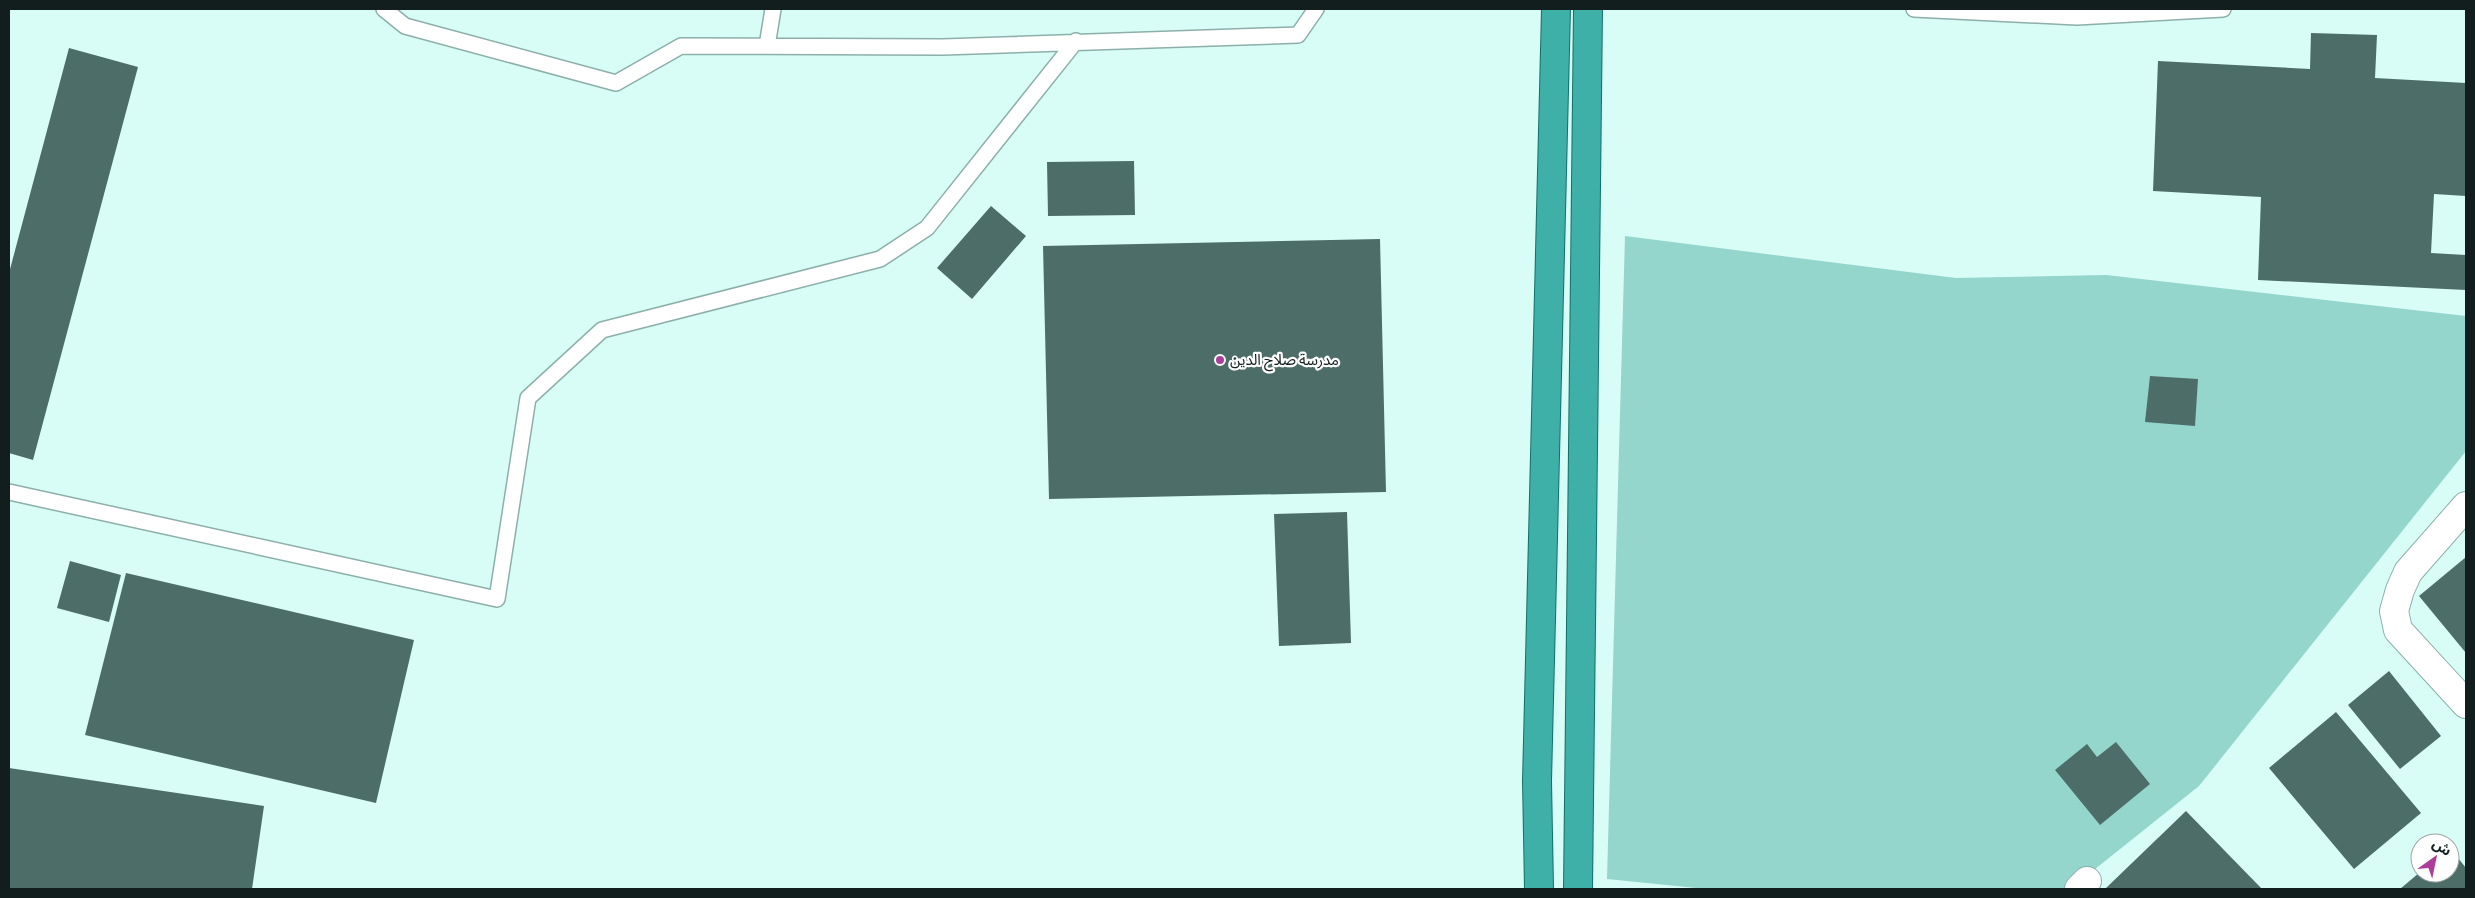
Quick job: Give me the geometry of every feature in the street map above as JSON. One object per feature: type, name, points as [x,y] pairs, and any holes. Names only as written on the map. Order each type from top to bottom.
[{"type":"highway","points":[[1539,889],[1537,781],[1556,9]]},
{"type":"highway","points":[[1578,889],[1588,9]]},
{"type":"street","points":[[2466,506],[2408,572],[2394,611],[2398,630],[2466,704]]},
{"type":"lane","points":[[384,9],[405,26],[616,83],[680,46],[943,47],[1076,41],[1298,35],[1316,9]]},
{"type":"lane","points":[[768,46],[773,9]]},
{"type":"lane","points":[[1914,9],[2076,13],[2223,9]]},
{"type":"lane","points":[[9,492],[496,599],[528,398],[602,330],[880,259],[927,228],[1076,41]]},
{"type":"shaded area","points":[[1625,236],[1956,278],[2106,275],[2466,316],[2466,451],[2199,786],[2070,889],[1706,889],[1607,879]]},
{"type":"building","points":[[2311,33],[2377,35],[2375,78],[2466,83],[2466,196],[2434,194],[2431,253],[2466,255],[2466,290],[2258,280],[2261,197],[2153,191],[2158,61],[2310,69]]},
{"type":"building","points":[[69,48],[138,67],[33,460],[9,453],[9,273]]},
{"type":"building","points":[[1134,161],[1135,215],[1048,216],[1047,162]]},
{"type":"building","points":[[991,206],[1026,236],[972,299],[937,268]]},
{"type":"building","points":[[1380,239],[1386,492],[1049,499],[1043,246]]},
{"type":"building","points":[[2150,376],[2198,379],[2195,426],[2145,422]]},
{"type":"building","points":[[1347,512],[1351,643],[1279,646],[1274,514]]},
{"type":"building","points":[[2466,557],[2466,653],[2419,596]]},
{"type":"building","points":[[70,561],[121,575],[109,622],[57,608]]},
{"type":"building","points":[[126,573],[414,640],[376,803],[85,735]]},
{"type":"building","points":[[2389,671],[2441,736],[2400,769],[2348,705]]},
{"type":"building","points":[[2336,712],[2421,813],[2354,869],[2269,768]]},
{"type":"building","points":[[2116,742],[2150,784],[2100,825],[2055,770],[2087,744],[2097,757]]},
{"type":"building","points":[[9,768],[264,806],[252,889],[9,889]]},
{"type":"building","points":[[2186,811],[2262,889],[2105,889]]},
{"type":"building","points":[[2460,860],[2466,868],[2466,889],[2400,889],[2410,881],[2410,883],[2460,883]]},
{"type":"place","name":"مدرسة صلاح الدين","points":[[1220,360]]}]
